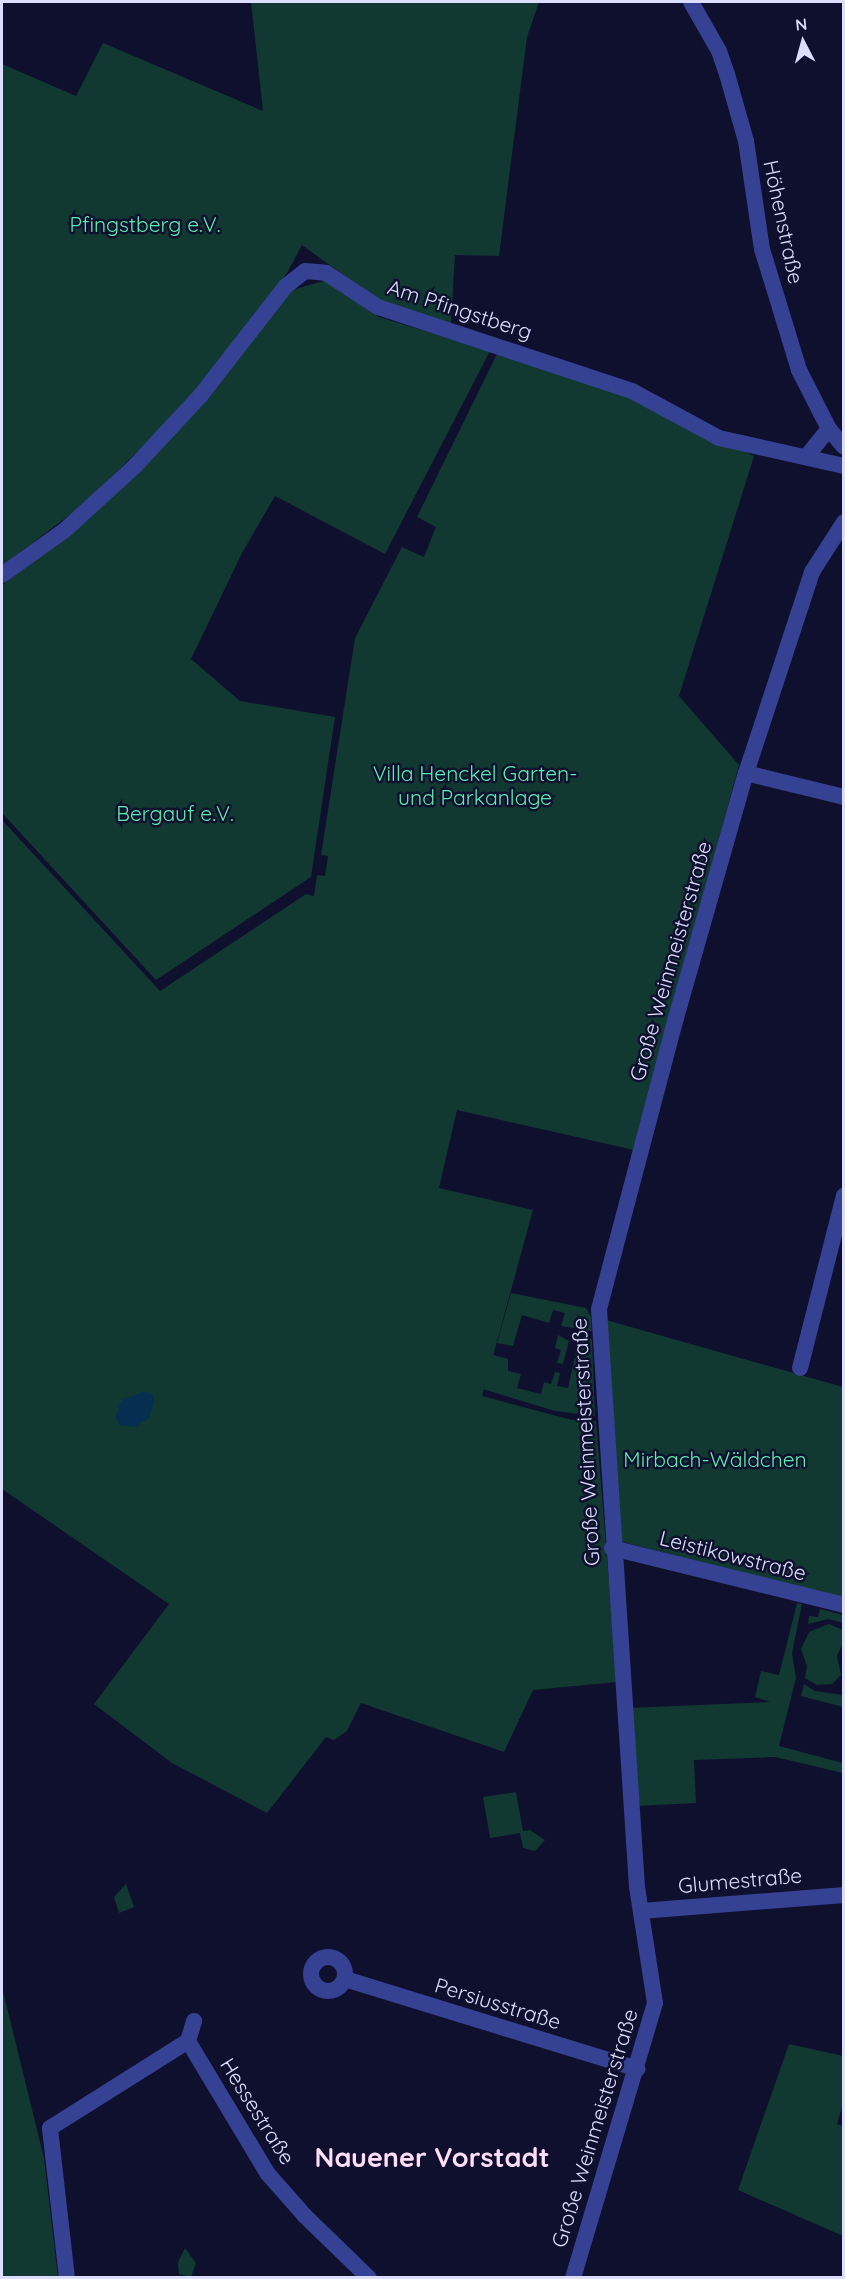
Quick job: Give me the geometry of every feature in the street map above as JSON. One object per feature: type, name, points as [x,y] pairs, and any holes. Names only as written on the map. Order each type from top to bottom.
[{"type":"street","name":"Höhenstraße","points":[[691,2],[719,51],[728,74],[746,141],[762,249],[799,370],[829,429],[843,447]]},
{"type":"street","name":"Am Pfingstberg","points":[[2,575],[78,520],[135,466],[201,395],[286,286],[305,271],[326,273],[378,308],[632,390],[719,438],[843,466]]},
{"type":"street","points":[[807,457],[829,429]]},
{"type":"street","name":"Große Weinmeisterstraße","points":[[573,2277],[637,2070],[655,2002],[641,1911],[612,1548],[599,1309],[746,773],[812,572],[843,522]]},
{"type":"street","points":[[746,773],[843,797]]},
{"type":"street","points":[[800,1368],[843,1196]]},
{"type":"street","name":"Leistikowstraße","points":[[612,1548],[843,1605]]},
{"type":"street","name":"Glumestraße","points":[[641,1911],[843,1895]]},
{"type":"street","name":"Persiusstraße","points":[[345,1979],[637,2070]]},
{"type":"street","points":[[67,2277],[50,2128],[188,2041],[194,2021]]},
{"type":"street","name":"Hessestraße","points":[[188,2041],[268,2174],[305,2216],[369,2277]]},
{"type":"green space","name":"Pfingstberg e.V.","points":[[251,2],[539,2],[527,37],[499,256],[455,255],[451,323],[379,301],[302,245],[287,273],[222,359],[167,423],[80,507],[2,566],[2,64],[76,96],[103,43],[263,111]]},
{"type":"green space","name":"Bergauf e.V.","points":[[327,280],[379,317],[490,351],[385,554],[275,496],[242,553],[191,659],[240,701],[335,717],[311,877],[156,980],[2,813],[2,585],[89,519],[292,290]]},
{"type":"green space","name":"Villa Henckel Garten- und Parkanlage","points":[[498,352],[631,395],[754,456],[679,696],[739,765],[634,1150],[457,1110],[439,1188],[533,1210],[482,1396],[572,1420],[596,1421],[617,1682],[533,1690],[504,1752],[361,1703],[347,1731],[334,1740],[326,1737],[267,1813],[172,1763],[94,1704],[169,1604],[2,1489],[2,820],[160,991],[306,894],[314,896],[317,875],[325,876],[328,856],[321,855],[355,638],[402,547],[424,557],[436,527],[417,517]]},
{"type":"green space","points":[[511,1293],[586,1308],[591,1317],[592,1331],[561,1326],[565,1313],[553,1310],[549,1323],[522,1315],[513,1346],[497,1343]]},
{"type":"green space","name":"Mirbach-Wäldchen","points":[[599,1318],[843,1387],[843,1598],[619,1541]]},
{"type":"green space","points":[[558,1335],[569,1341],[563,1364],[557,1363],[561,1350],[555,1348]]},
{"type":"green space","points":[[585,1338],[592,1339],[595,1416],[555,1411],[483,1389],[493,1355],[508,1359],[508,1371],[521,1374],[517,1388],[541,1394],[544,1382],[551,1384],[555,1372],[560,1373],[557,1386],[568,1388],[578,1342]]},
{"type":"green space","points":[[797,1603],[802,1604],[792,1653],[796,1678],[779,1746],[843,1763],[843,1773],[775,1757],[694,1760],[696,1803],[636,1806],[629,1708],[770,1702],[755,1697],[761,1671],[779,1675]]},
{"type":"green space","points":[[820,1609],[843,1615],[843,1623],[828,1619],[808,1624],[809,1616],[818,1617]]},
{"type":"green space","points":[[829,1624],[843,1630],[843,1643],[837,1656],[841,1675],[832,1684],[817,1685],[805,1678],[807,1666],[801,1649],[809,1632]]},
{"type":"green space","points":[[804,1684],[815,1691],[843,1695],[843,1707],[801,1696]]},
{"type":"green space","points":[[516,1792],[523,1831],[530,1830],[545,1840],[535,1851],[523,1848],[520,1833],[490,1838],[483,1797]]},
{"type":"green space","points":[[126,1884],[134,1907],[119,1913],[114,1897]]},
{"type":"green space","points":[[2,1987],[44,2158],[58,2277],[2,2277]]},
{"type":"green space","points":[[789,2044],[843,2056],[843,2104],[837,2124],[843,2126],[843,2236],[738,2190]]},
{"type":"green space","points":[[185,2248],[196,2263],[191,2277],[179,2274],[178,2262]]},
{"type":"water","points":[[144,1391],[152,1394],[154,1402],[149,1418],[135,1427],[119,1425],[116,1417],[121,1401]]},
{"type":"district","name":"Nauener Vorstadt","points":[[432,2158]]}]
